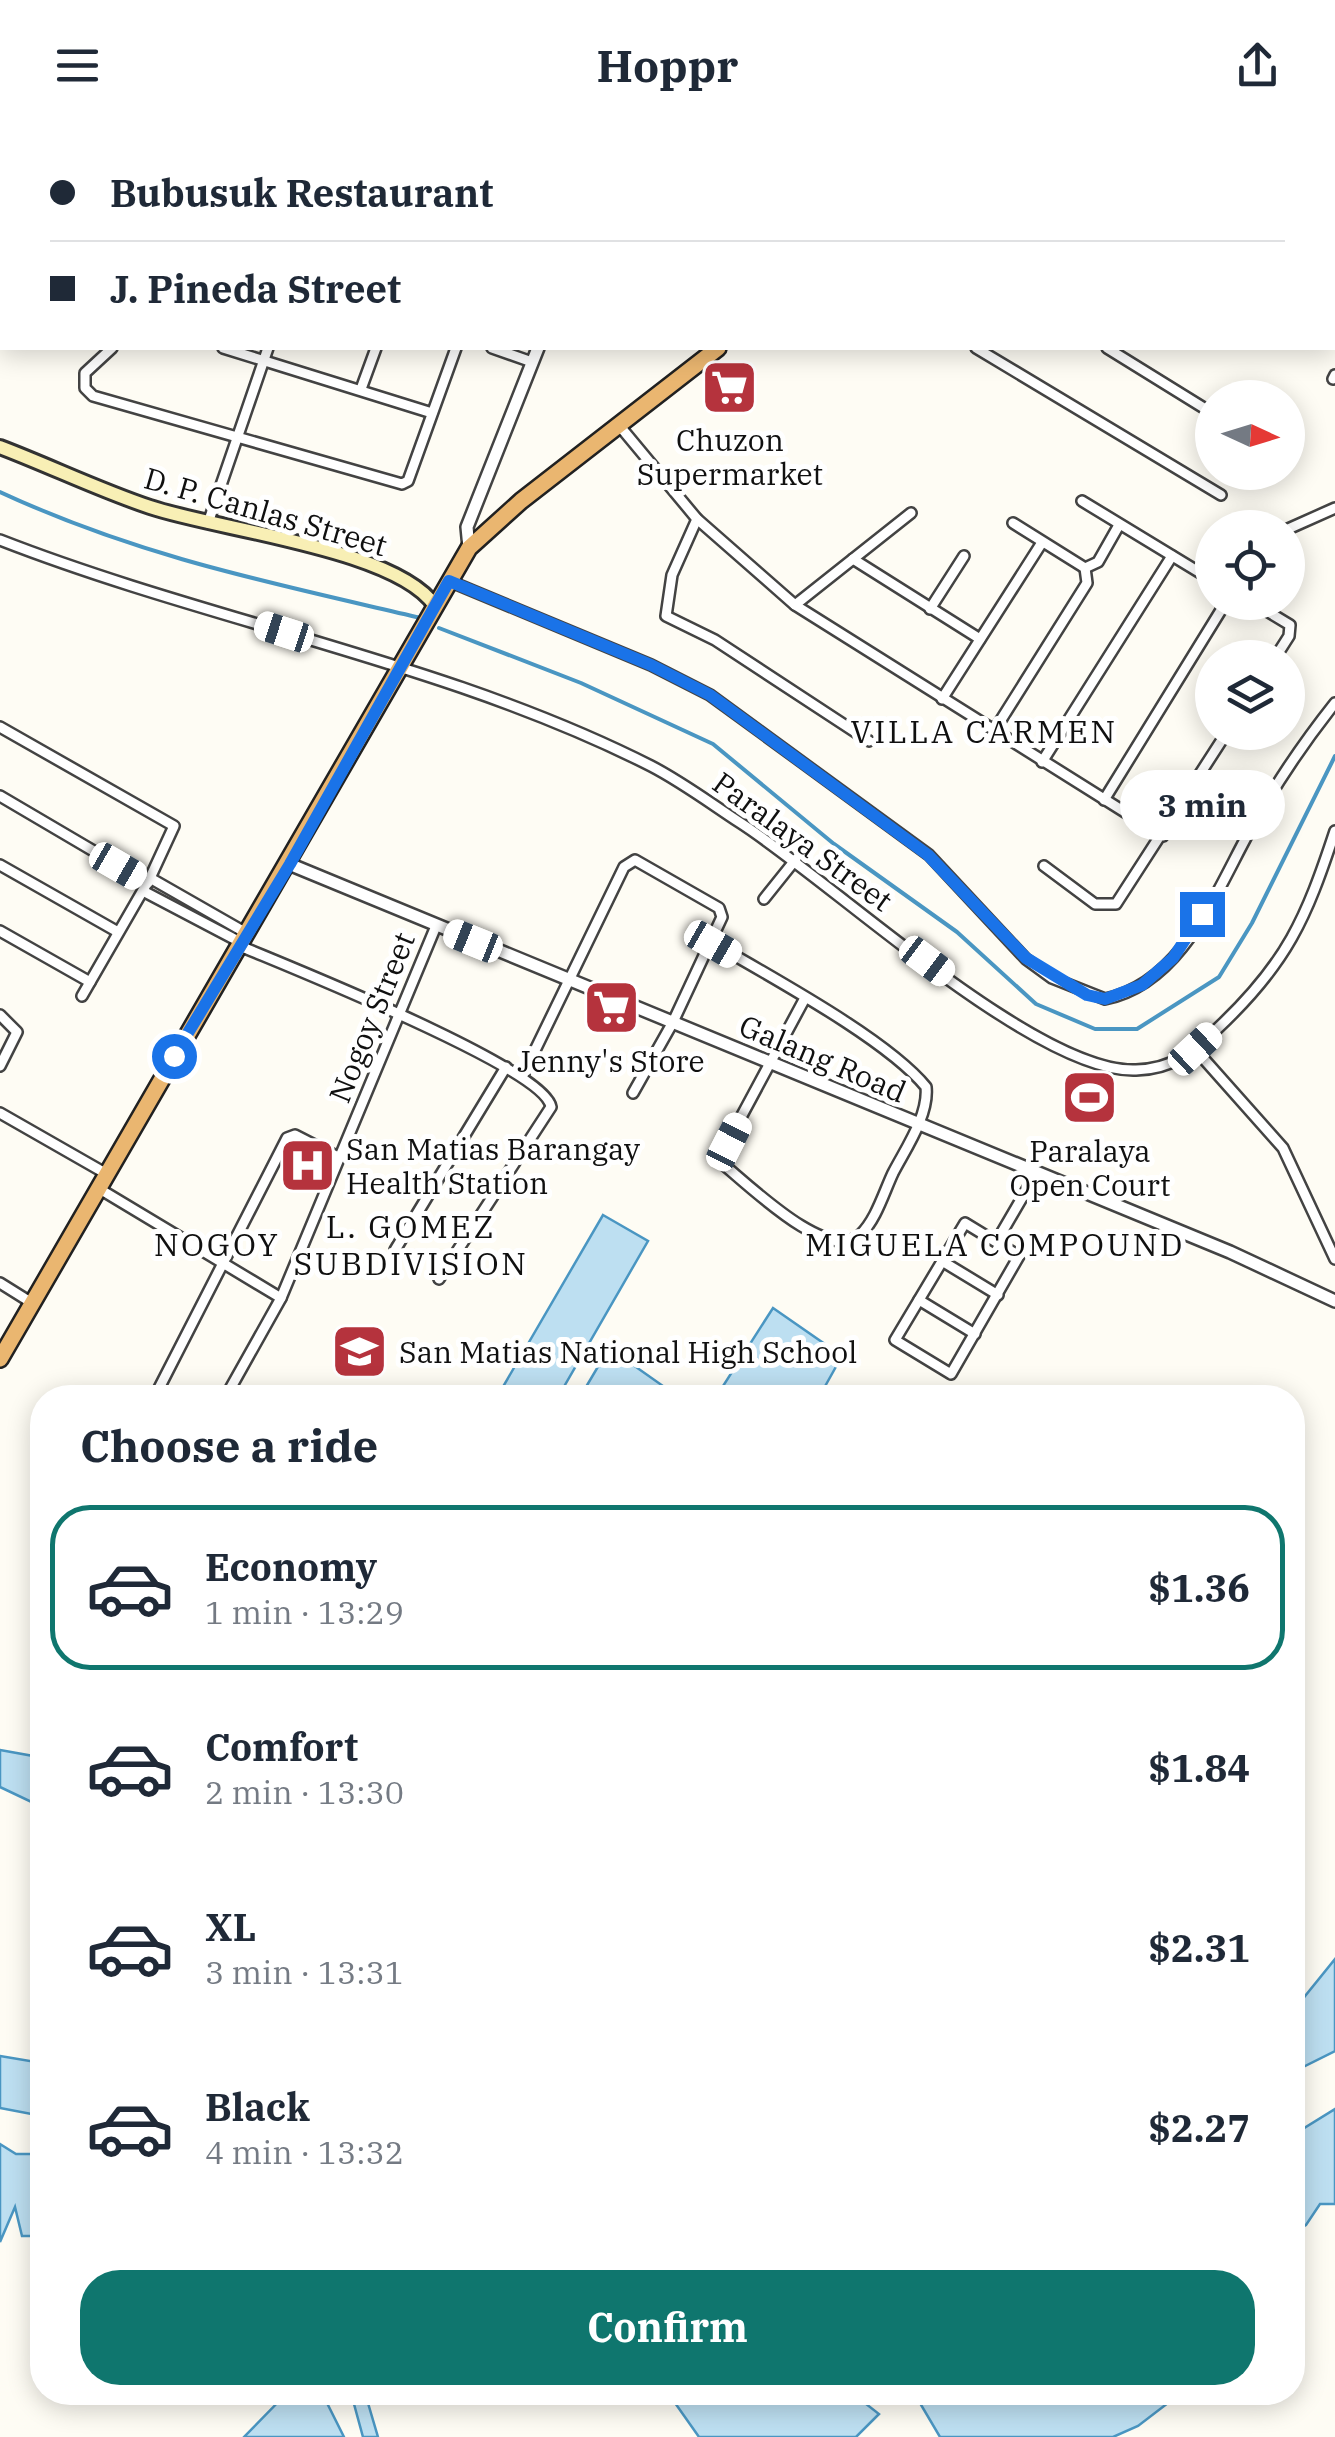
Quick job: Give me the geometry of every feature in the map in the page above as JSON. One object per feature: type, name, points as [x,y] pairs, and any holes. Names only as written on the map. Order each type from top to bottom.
[{"type":"highway","points":[[0,1358],[290,864],[469,548],[618,424],[715,350]]},
{"type":"main road","name":"D. P. Canlas Street","points":[[0,447],[146,506],[368,563],[408,579],[448,583]]},
{"type":"main road","name":"D. P. Canlas Street","points":[[408,579],[435,606]]},
{"type":"street","points":[[110,350],[85,373],[85,388],[93,396],[402,484],[408,481],[455,350]]},
{"type":"street","points":[[230,350],[432,413]]},
{"type":"street","points":[[208,524],[267,350]]},
{"type":"street","points":[[361,388],[375,350]]},
{"type":"street","points":[[498,350],[532,362]]},
{"type":"street","points":[[469,548],[470,517],[537,350]]},
{"type":"street","points":[[980,350],[1221,495]]},
{"type":"street","points":[[990,356],[998,350]]},
{"type":"street","points":[[1110,350],[1195,402]]},
{"type":"street","points":[[618,424],[696,519],[795,606],[1163,836]]},
{"type":"street","points":[[1082,501],[1195,570]]},
{"type":"street","points":[[1305,523],[1334,512]]},
{"type":"street","points":[[795,606],[911,513]]},
{"type":"street","points":[[696,519],[672,575],[666,616],[715,640],[868,742]]},
{"type":"street","points":[[1013,522],[1041,544],[1085,568]]},
{"type":"street","points":[[1085,568],[1098,562],[1119,525]]},
{"type":"street","name":"Paralaya Street","points":[[0,540],[506,704],[648,765],[796,860],[983,1003],[1050,1044],[1105,1066],[1132,1070],[1162,1067],[1195,1049],[1268,978],[1297,931],[1335,831]]},
{"type":"street","points":[[942,700],[1041,544]]},
{"type":"street","points":[[930,609],[964,556]]},
{"type":"street","points":[[1042,762],[1172,556]]},
{"type":"street","points":[[852,559],[980,639]]},
{"type":"street","points":[[994,731],[1086,583],[1085,568]]},
{"type":"street","points":[[448,583],[664,671],[710,695],[928,855],[1026,958],[1052,978],[1105,999],[1142,985],[1173,958],[1296,755],[1335,703]]},
{"type":"street","points":[[1104,800],[1215,620]]},
{"type":"street","points":[[1282,620],[1290,625],[1286,640]]},
{"type":"street","points":[[0,743],[3,729],[172,824],[174,830],[82,996]]},
{"type":"street","points":[[1044,866],[1095,904],[1116,904],[1215,750]]},
{"type":"street","points":[[0,796],[243,941],[523,1075],[548,1096],[551,1107],[439,1279]]},
{"type":"street","points":[[523,1075],[631,860],[718,908],[722,917],[713,944],[633,1094]]},
{"type":"street","points":[[764,899],[796,860]]},
{"type":"street","name":"Galang Road","points":[[290,864],[1037,1172],[1335,1300]]},
{"type":"street","points":[[0,865],[118,932]]},
{"type":"street","name":"Nogoy Street","points":[[232,1385],[281,1298],[436,926]]},
{"type":"street","points":[[0,931],[90,982]]},
{"type":"street","points":[[713,944],[805,998],[916,1074],[927,1092],[917,1124],[862,1233],[843,1244],[825,1241],[718,1160],[805,998]]},
{"type":"street","points":[[0,1015],[17,1032],[0,1066]]},
{"type":"street","points":[[1195,1049],[1283,1148],[1335,1259]]},
{"type":"street","points":[[395,1250],[506,1067]]},
{"type":"street","points":[[0,1114],[281,1298]]},
{"type":"street","points":[[160,1385],[287,1138],[295,1135],[340,1158]]},
{"type":"street","points":[[998,1239],[1037,1172]]},
{"type":"street","points":[[966,1223],[998,1239],[1019,1256],[951,1374],[895,1340],[942,1262],[966,1223]]},
{"type":"street","points":[[942,1262],[998,1295]]},
{"type":"street","points":[[0,1282],[32,1303]]},
{"type":"street","points":[[918,1300],[975,1334]]},
{"type":"green space","name":"Paralaya Open Court","points":[[1087,1072],[1108,1079],[1092,1124],[1071,1116]]},
{"type":"water","points":[[603,1215],[648,1241],[565,1385],[504,1385]]},
{"type":"water","points":[[773,1308],[842,1356],[826,1385],[724,1385]]},
{"type":"water","points":[[609,1348],[662,1385],[587,1385]]},
{"type":"water","points":[[0,1750],[30,1755],[30,1801],[0,1787]]},
{"type":"water","points":[[1335,1959],[1335,2051],[1305,2066],[1305,1996]]},
{"type":"water","points":[[0,2056],[30,2061],[30,2114],[0,2108]]},
{"type":"water","points":[[1335,2109],[1335,2204],[1320,2204],[1305,2226],[1305,2128]]},
{"type":"water","points":[[0,2144],[16,2154],[30,2154],[30,2236],[22,2236],[15,2207],[0,2242]]},
{"type":"water","points":[[275,2405],[328,2405],[344,2437],[244,2437]]},
{"type":"water","points":[[354,2405],[369,2405],[378,2437],[363,2437]]},
{"type":"water","points":[[676,2405],[867,2405],[879,2414],[856,2437],[699,2437]]},
{"type":"water","points":[[921,2405],[1165,2405],[1138,2426],[1113,2437],[940,2437]]},
{"type":"waterway","points":[[0,492],[155,551],[421,618]]},
{"type":"waterway","points":[[439,628],[581,683],[713,744],[834,844],[957,932],[1036,1004],[1095,1029],[1137,1029],[1219,977],[1252,923],[1335,756]]},
{"type":"place","name":"Chuzon Supermarket","points":[[730,387]]},
{"type":"place","name":"Jenny's Store","points":[[611,1007]]},
{"type":"place","name":"Paralaya Open Court","points":[[1090,1098]]},
{"type":"place","name":"San Matias Barangay Health Station","points":[[307,1165]]},
{"type":"place","name":"San Matias National High School","points":[[360,1351]]},
{"type":"district","name":"VILLA CARMEN","points":[[984,731]]},
{"type":"district","name":"NOGOY","points":[[217,1244]]},
{"type":"district","name":"L. GOMEZ SUBDIVISION","points":[[411,1244]]},
{"type":"district","name":"MIGUELA COMPOUND","points":[[995,1244]]},
{"type":"route","points":[[174,1056],[290,864],[449,581],[651,665],[710,695],[928,855],[1026,958],[1052,978],[1087,995],[1105,999],[1125,995],[1142,985],[1173,958],[1202,914]]}]
